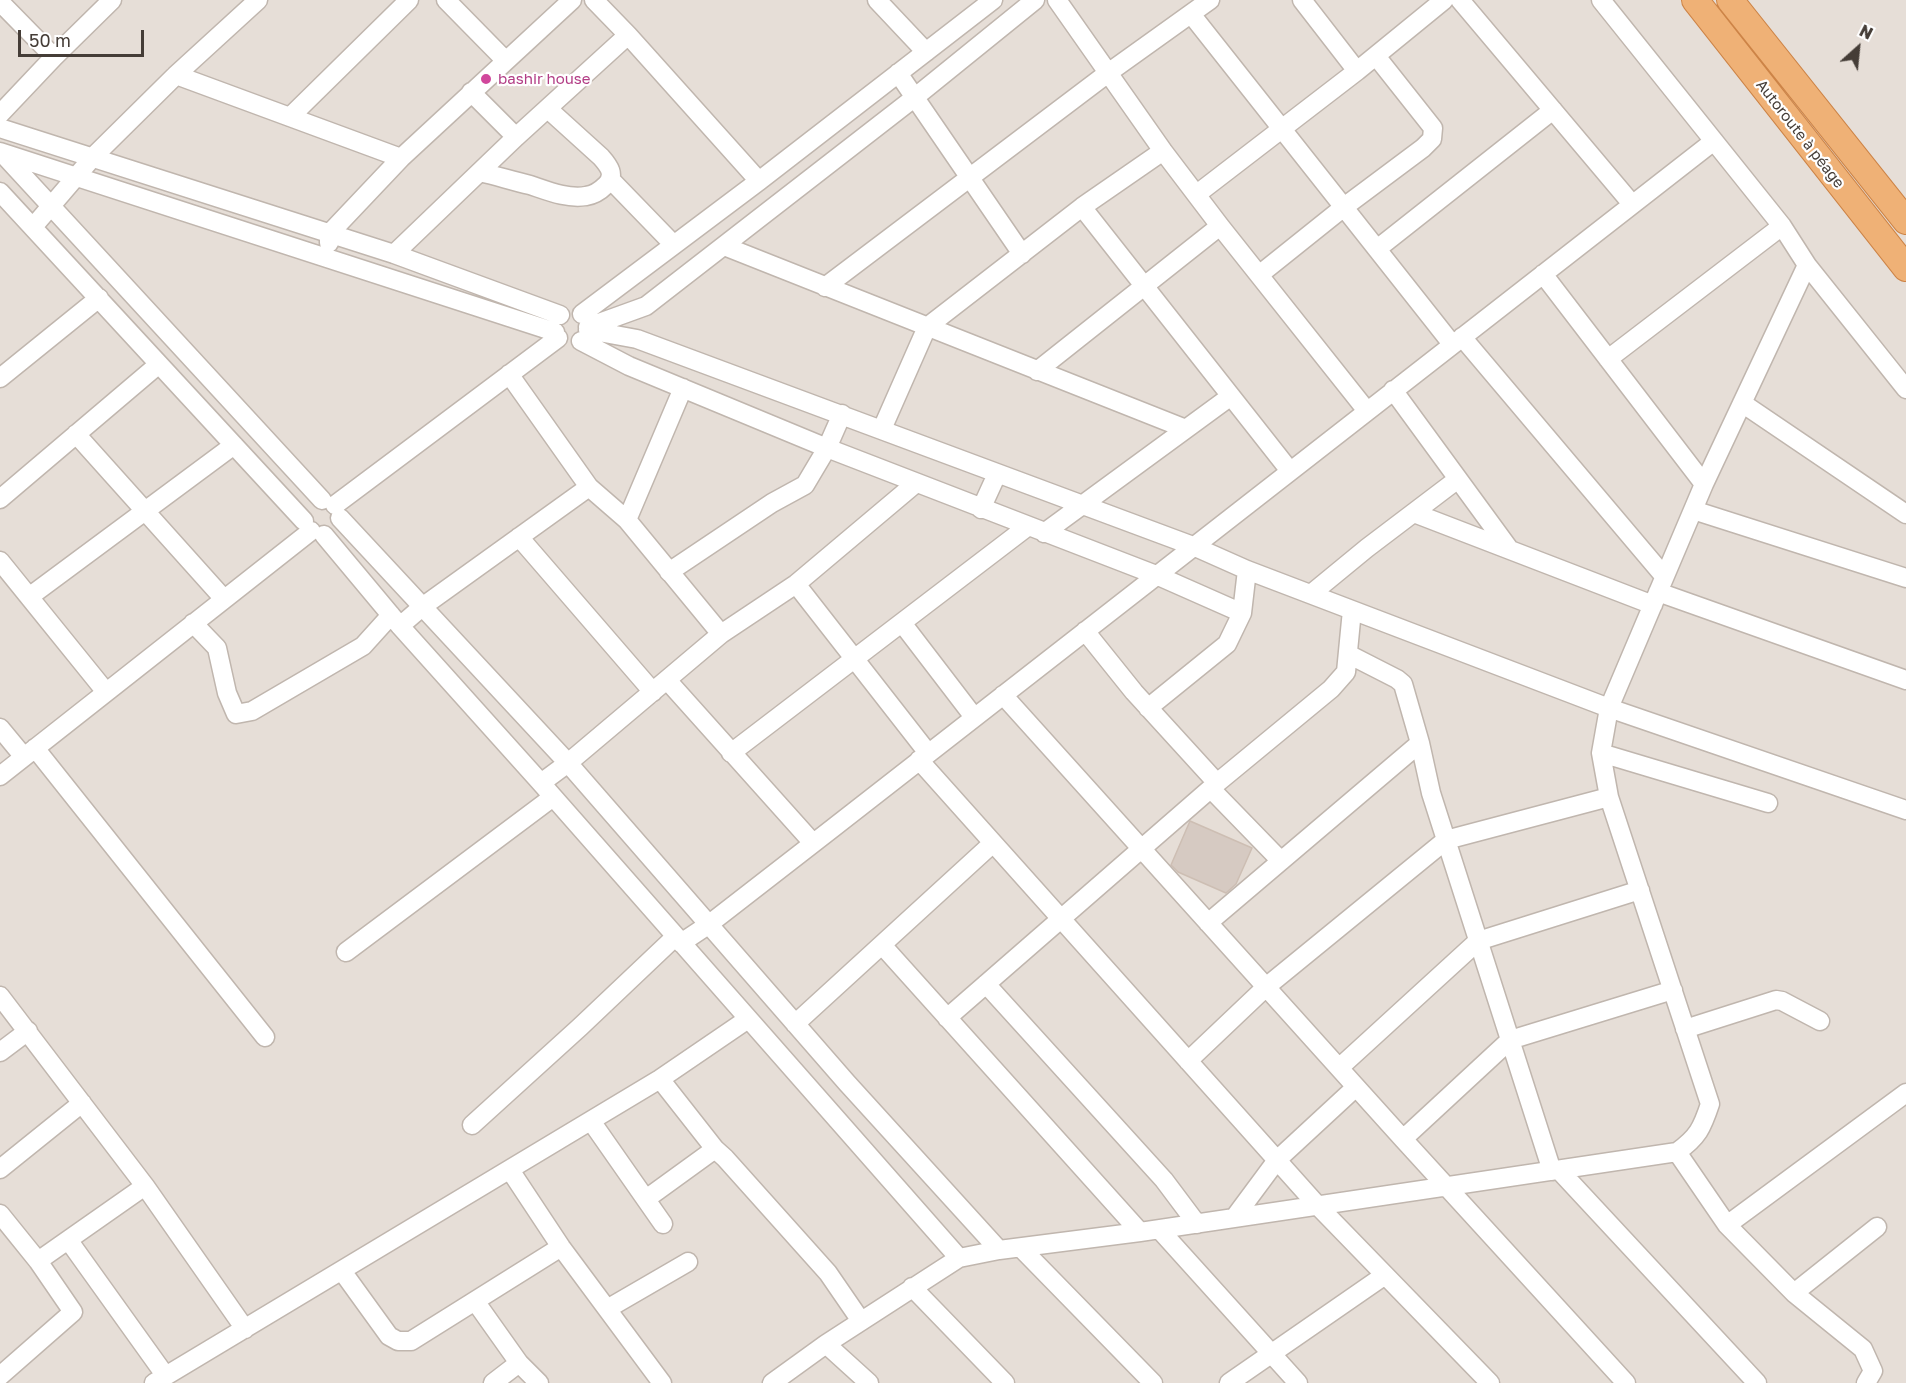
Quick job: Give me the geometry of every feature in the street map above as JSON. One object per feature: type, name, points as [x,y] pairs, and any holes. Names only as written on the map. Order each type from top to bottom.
[{"type":"highway","name":"Autoroute à péage","points":[[1695,0],[1906,268]]},
{"type":"highway","points":[[1730,0],[1906,221]]},
{"type":"street","points":[[0,114],[112,0]]},
{"type":"street","points":[[33,227],[93,157],[176,75],[258,0]]},
{"type":"street","points":[[290,117],[409,0]]},
{"type":"street","points":[[446,0],[505,60]]},
{"type":"street","points":[[329,259],[329,234],[401,158],[572,0]]},
{"type":"street","points":[[594,0],[759,182]]},
{"type":"street","points":[[877,0],[926,52]]},
{"type":"street","points":[[0,128],[394,254],[558,328],[569,344],[674,245],[759,182],[993,0]]},
{"type":"street","points":[[585,328],[646,306],[914,98],[1035,0]]},
{"type":"street","points":[[1057,0],[1163,151],[1367,411]]},
{"type":"street","points":[[825,287],[1108,73],[1210,0]]},
{"type":"street","points":[[1302,0],[1357,71]]},
{"type":"street","points":[[1197,194],[1357,71],[1444,0]]},
{"type":"street","points":[[1460,0],[1632,204]]},
{"type":"street","points":[[1601,0],[1782,226],[1807,265],[1906,388]]},
{"type":"street","points":[[0,2],[54,57]]},
{"type":"street","points":[[1191,14],[1377,249],[1457,341],[1658,591]]},
{"type":"street","points":[[394,254],[516,137],[628,35]]},
{"type":"street","points":[[1259,275],[1432,139],[1433,128],[1376,56]]},
{"type":"street","points":[[898,74],[1022,254]]},
{"type":"street","points":[[176,75],[401,158]]},
{"type":"street","points":[[471,92],[516,137]]},
{"type":"street","points":[[548,109],[601,157],[609,166],[611,180],[674,245]]},
{"type":"street","points":[[1377,249],[1553,110]]},
{"type":"street","points":[[472,1125],[678,940],[708,925],[1714,141]]},
{"type":"street","points":[[1,151],[329,259],[558,328]]},
{"type":"street","points":[[1,151],[568,763],[795,1024],[999,1250]]},
{"type":"street","points":[[882,429],[927,327],[1082,207],[1163,151]]},
{"type":"street","points":[[480,172],[564,195],[585,196],[597,193],[611,180]]},
{"type":"street","points":[[0,192],[313,529],[541,783],[959,1258]]},
{"type":"street","points":[[1082,207],[1290,471]]},
{"type":"street","points":[[1037,370],[1220,226]]},
{"type":"street","points":[[1608,359],[1782,226]]},
{"type":"street","points":[[724,246],[1186,429]]},
{"type":"street","points":[[772,1383],[826,1344],[959,1258],[999,1250],[1197,1224],[1677,1152],[1692,1141],[1704,1122],[1710,1104],[1609,797],[1601,753],[1609,708],[1658,591],[1704,484],[1807,265]]},
{"type":"street","points":[[1543,274],[1704,484]]},
{"type":"street","points":[[0,378],[99,298]]},
{"type":"street","points":[[332,508],[509,374],[558,328],[567,311],[575,311],[585,328],[629,366],[827,448],[1156,575],[1242,612]]},
{"type":"street","points":[[585,328],[637,339],[1193,546],[1247,570],[1609,708],[1906,810]]},
{"type":"street","points":[[0,499],[159,364]]},
{"type":"street","points":[[509,374],[589,487],[627,520],[721,634]]},
{"type":"street","points":[[627,520],[683,388]]},
{"type":"street","points":[[1394,390],[1510,550]]},
{"type":"street","points":[[731,753],[902,623],[1035,530],[1081,506],[1231,396]]},
{"type":"street","points":[[1742,403],[1906,514]]},
{"type":"street","points":[[669,572],[805,485],[827,448],[842,414]]},
{"type":"street","points":[[76,434],[224,599]]},
{"type":"street","points":[[29,597],[234,445]]},
{"type":"street","points":[[981,509],[997,474]]},
{"type":"street","points":[[1311,594],[1458,479]]},
{"type":"street","points":[[541,783],[568,763],[721,634],[796,584],[916,483]]},
{"type":"street","points":[[194,623],[217,648],[227,693],[236,714],[252,711],[363,646],[395,621],[422,607],[589,487]]},
{"type":"street","points":[[313,529],[306,511],[312,503],[332,508]]},
{"type":"street","points":[[0,776],[313,529],[332,532],[338,526],[332,508]]},
{"type":"street","points":[[1693,510],[1906,578]]},
{"type":"street","points":[[1414,513],[1510,550],[1658,591],[1906,680]]},
{"type":"street","points":[[519,537],[660,686],[731,753],[813,843]]},
{"type":"street","points":[[0,561],[7,582],[29,597],[106,692]]},
{"type":"street","points":[[1148,708],[1227,644],[1242,612],[1247,570]]},
{"type":"street","points":[[796,584],[855,659],[924,757],[993,843],[1318,1206],[1490,1383]]},
{"type":"street","points":[[947,1018],[1214,786],[1331,689],[1346,672],[1352,610]]},
{"type":"street","points":[[902,623],[974,717]]},
{"type":"street","points":[[1085,631],[1214,786],[1281,861]]},
{"type":"street","points":[[1348,654],[1403,684],[1431,793],[1510,1040],[1555,1170],[1757,1383]]},
{"type":"street","points":[[1003,695],[1626,1383]]},
{"type":"street","points":[[0,728],[29,753],[265,1037]]},
{"type":"street","points":[[1208,923],[1420,743]]},
{"type":"street","points":[[1601,753],[1768,803]]},
{"type":"street","points":[[346,952],[553,797]]},
{"type":"street","points":[[1188,1061],[1266,987],[1446,840],[1609,797]]},
{"type":"street","points":[[795,1024],[993,843]]},
{"type":"street","points":[[1339,1068],[1478,940],[1640,890]]},
{"type":"street","points":[[882,945],[1140,1232]]},
{"type":"street","points":[[987,984],[1164,1180],[1197,1224]]},
{"type":"street","points":[[1403,1139],[1510,1040],[1673,990]]},
{"type":"street","points":[[0,996],[145,1186],[245,1329]]},
{"type":"street","points":[[1685,1029],[1776,1000],[1820,1021]]},
{"type":"street","points":[[69,1241],[159,1379],[660,1079],[748,1019]]},
{"type":"street","points":[[0,1052],[28,1031]]},
{"type":"street","points":[[660,1079],[715,1149],[828,1273],[861,1321]]},
{"type":"street","points":[[1234,1218],[1277,1160],[1356,1087]]},
{"type":"street","points":[[1727,1225],[1905,1093]]},
{"type":"street","points":[[0,1169],[82,1103]]},
{"type":"street","points":[[591,1121],[663,1224]]},
{"type":"street","points":[[646,1199],[715,1149]]},
{"type":"street","points":[[1677,1152],[1727,1225],[1794,1293],[1863,1349],[1873,1371],[1866,1383]]},
{"type":"street","points":[[510,1170],[561,1248],[662,1383]]},
{"type":"street","points":[[38,1262],[145,1186]]},
{"type":"street","points":[[0,1214],[38,1262],[73,1312],[0,1376]]},
{"type":"street","points":[[1794,1293],[1876,1227]]},
{"type":"street","points":[[1159,1229],[1298,1383]]},
{"type":"street","points":[[342,1271],[390,1336],[398,1341],[411,1341],[561,1248]]},
{"type":"street","points":[[1021,1248],[1153,1383]]},
{"type":"street","points":[[607,1309],[688,1262]]},
{"type":"street","points":[[1229,1383],[1385,1275]]},
{"type":"street","points":[[912,1287],[1005,1383]]},
{"type":"street","points":[[476,1301],[519,1363],[539,1383]]},
{"type":"street","points":[[826,1344],[869,1383]]},
{"type":"street","points":[[493,1383],[519,1363]]},
{"type":"shaded area","points":[[0,0],[1906,0],[1906,1383],[0,1383]]},
{"type":"building","points":[[1190,821],[1252,848],[1236,884],[1226,893],[1178,872],[1171,865]]},
{"type":"place","name":"bashir house","points":[[486,79]]}]
